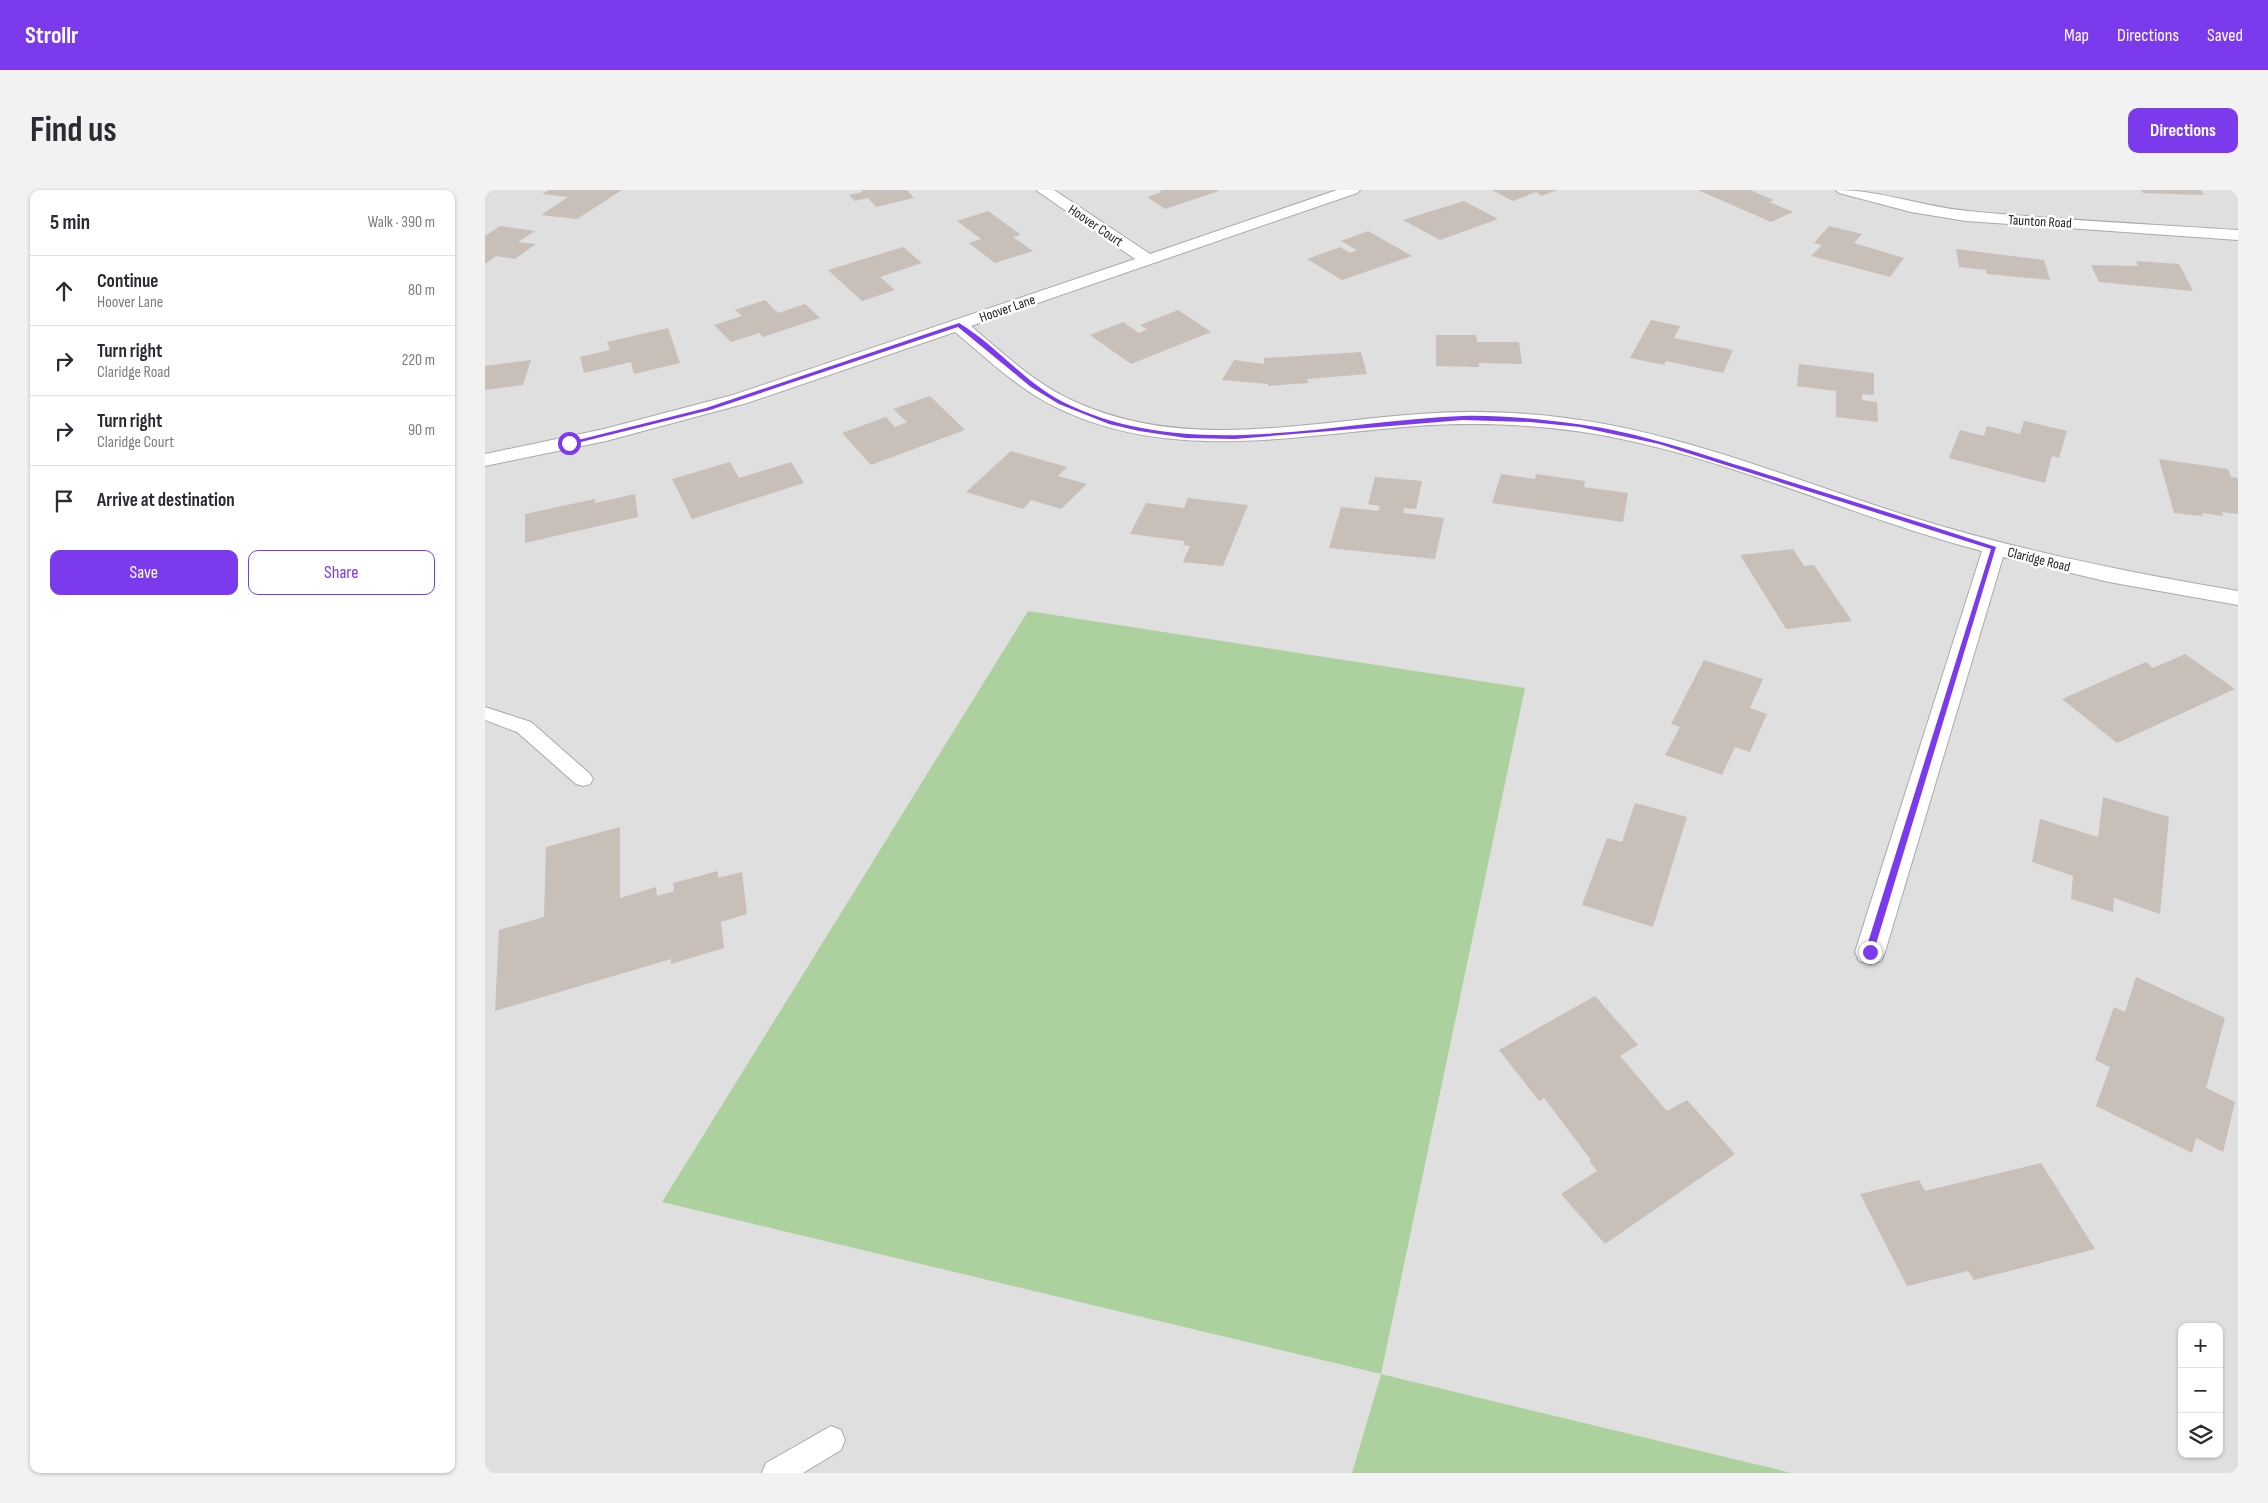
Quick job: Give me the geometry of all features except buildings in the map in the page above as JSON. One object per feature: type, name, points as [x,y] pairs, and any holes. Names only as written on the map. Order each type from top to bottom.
[{"type":"street","name":"Hoover Court","points":[[1044,190],[1148,260]]},
{"type":"street","name":"Hoover Lane","points":[[485,460],[606,436],[708,409],[1352,190]]},
{"type":"street","name":"Taunton Road","points":[[1845,190],[1898,204],[1966,216],[2238,235]]},
{"type":"street","name":"Claridge Road","points":[[959,325],[1033,385],[1061,403],[1102,420],[1139,429],[1186,436],[1235,438],[1463,418],[1530,420],[1580,426],[1669,445],[1900,520],[1994,548],[2131,580],[2238,598]]},
{"type":"street","points":[[1870,952],[1994,548]]},
{"type":"lane","points":[[485,713],[524,727],[583,779]]},
{"type":"lane","points":[[776,1473],[831,1440]]},
{"type":"shaded area","points":[[485,190],[2238,190],[2238,1473],[1792,1473],[1381,1374],[1352,1473],[485,1473]]},
{"type":"green space","points":[[1028,611],[1525,688],[1381,1374],[662,1202]]},
{"type":"green space","points":[[1381,1374],[1792,1473],[1352,1473]]},
{"type":"route","points":[[569,443],[606,436],[708,409],[959,325],[1033,385],[1061,403],[1085,414],[1139,429],[1186,436],[1235,438],[1416,420],[1463,418],[1530,420],[1580,426],[1627,435],[1692,452],[1900,520],[1994,548],[1870,952]]}]
